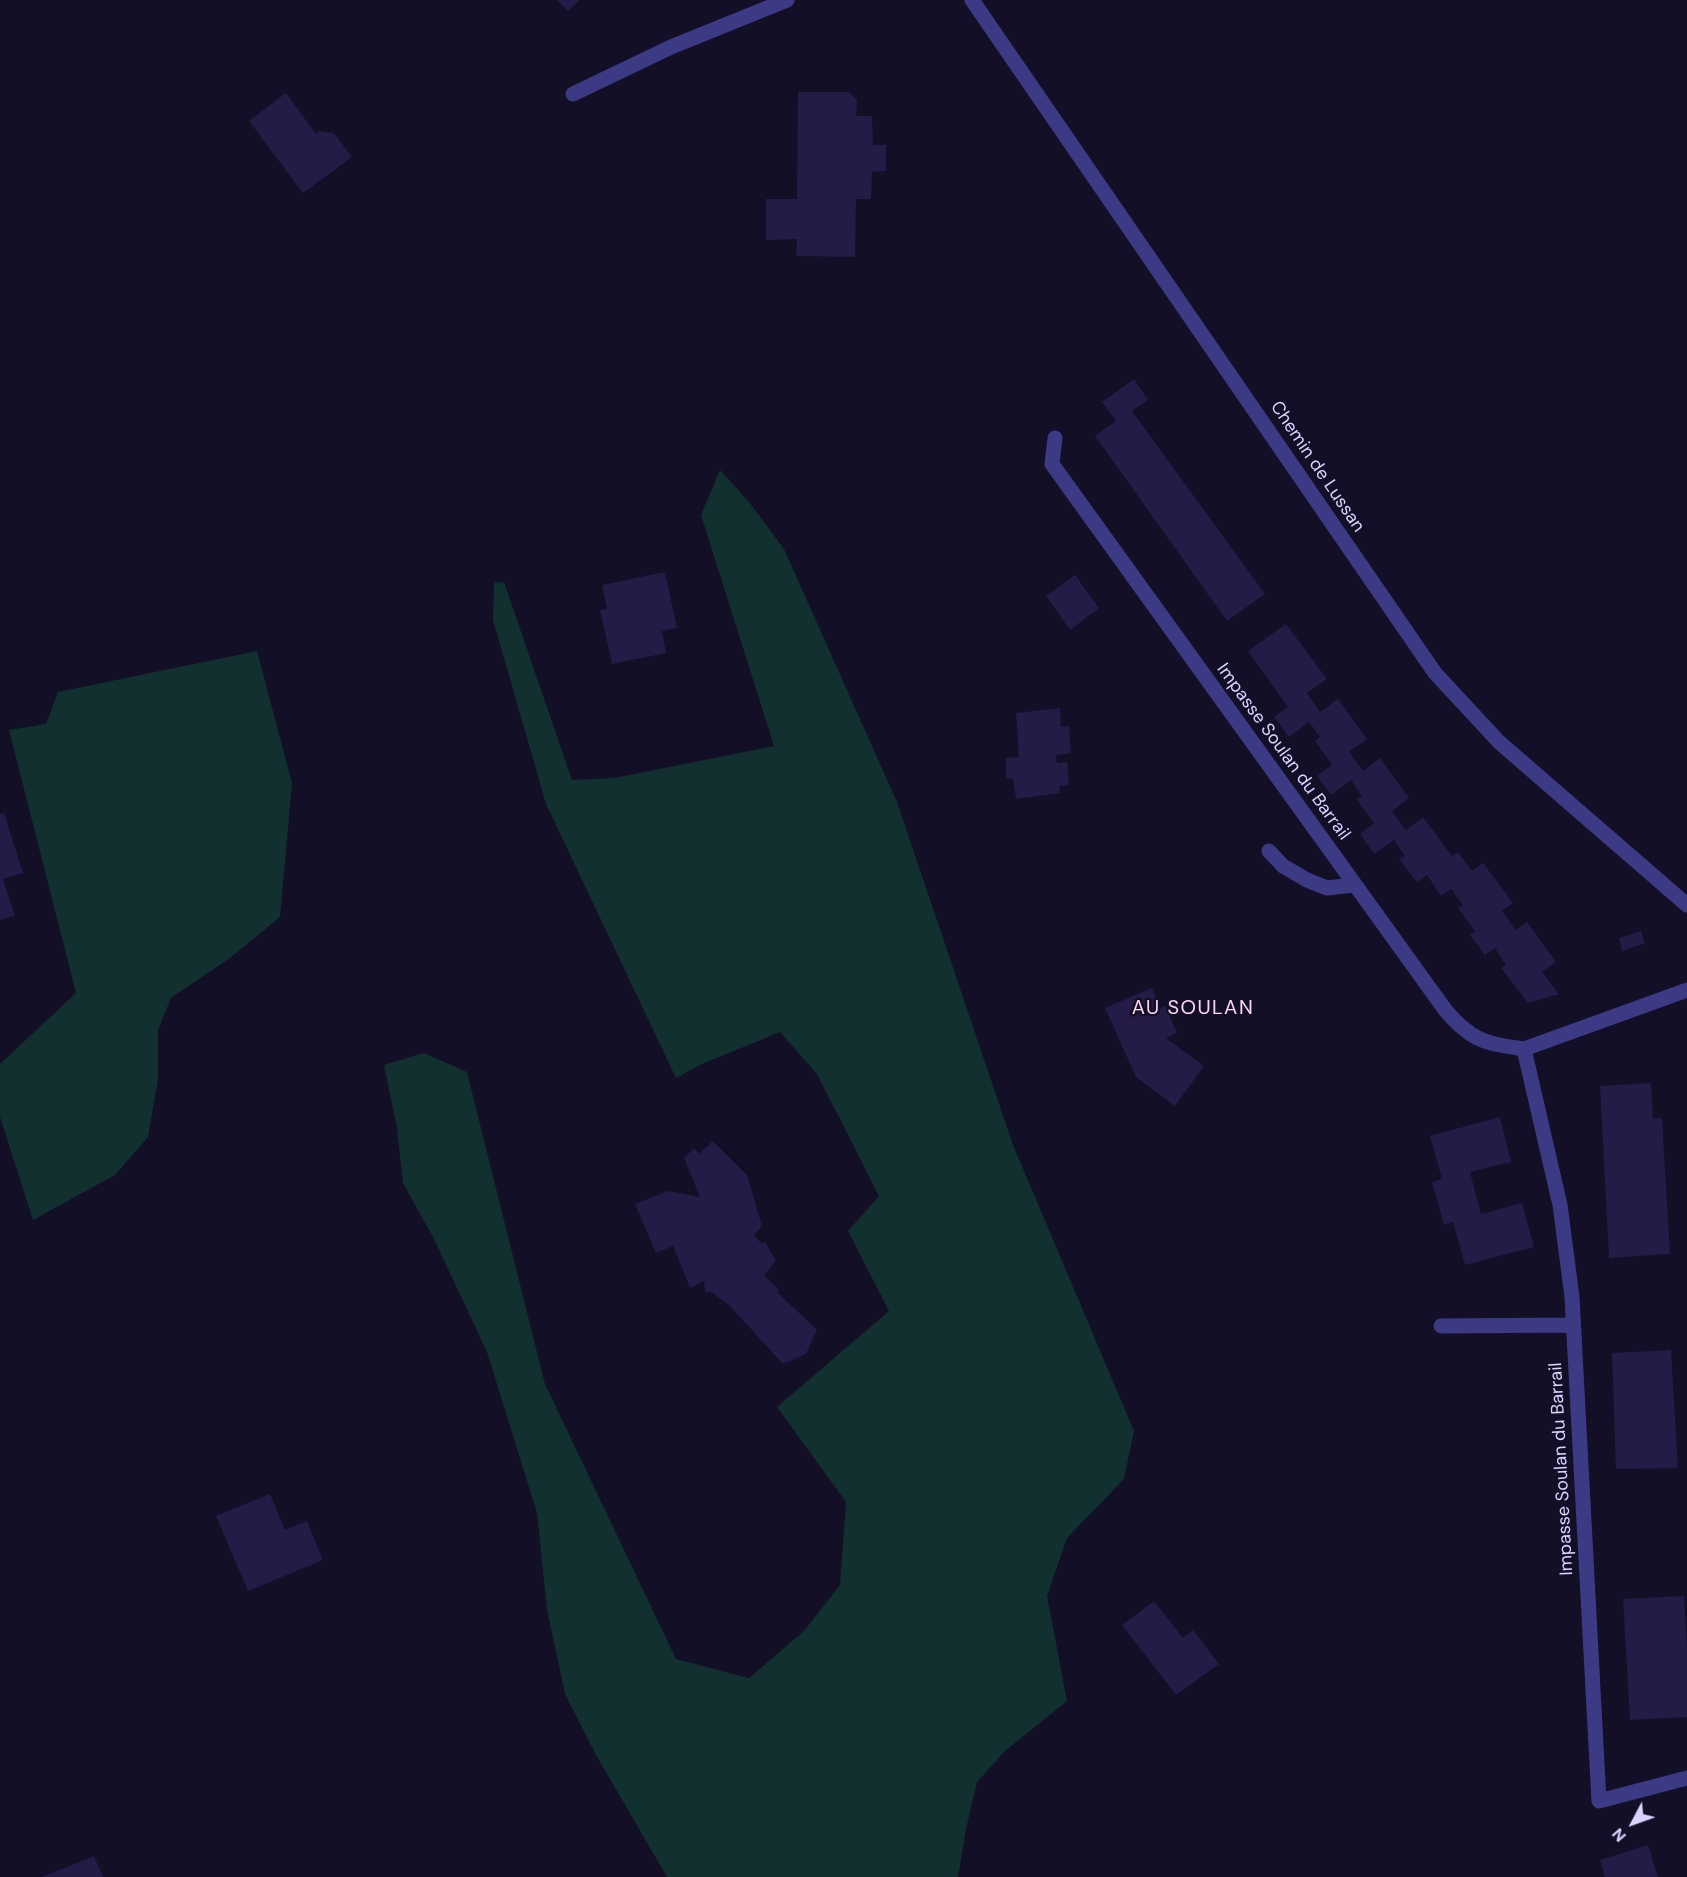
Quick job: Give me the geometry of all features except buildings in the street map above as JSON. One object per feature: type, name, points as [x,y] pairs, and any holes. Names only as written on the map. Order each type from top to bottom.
[{"type":"street","points":[[573,94],[671,46],[787,0]]},
{"type":"street","name":"Chemin de Lussan","points":[[972,0],[1435,673],[1499,742],[1687,905]]},
{"type":"street","name":"Impasse Soulan du Barrail","points":[[1055,438],[1052,464],[1354,885],[1455,1022],[1465,1031],[1486,1043],[1524,1049],[1687,990]]},
{"type":"street","points":[[1269,851],[1283,866],[1307,880],[1328,888],[1354,885]]},
{"type":"street","name":"Impasse Soulan du Barrail","points":[[1524,1049],[1560,1205],[1572,1298],[1599,1801],[1687,1778]]},
{"type":"street","points":[[1441,1326],[1573,1325]]},
{"type":"green space","points":[[720,470],[749,502],[784,549],[897,802],[1013,1145],[1134,1431],[1124,1479],[1067,1538],[1047,1596],[1067,1701],[1005,1751],[977,1782],[958,1877],[667,1877],[596,1755],[565,1694],[547,1610],[537,1513],[487,1352],[434,1239],[403,1183],[397,1128],[384,1065],[424,1053],[467,1072],[545,1384],[676,1659],[749,1678],[804,1631],[840,1585],[846,1502],[777,1407],[889,1311],[848,1231],[879,1196],[817,1074],[780,1032],[702,1064],[676,1078],[546,804],[493,620],[494,583],[504,582],[572,780],[614,778],[774,746],[701,515]]},
{"type":"green space","points":[[257,651],[292,783],[280,917],[230,958],[171,998],[158,1030],[158,1079],[148,1137],[115,1175],[33,1220],[0,1117],[0,1064],[76,993],[9,730],[46,724],[58,692]]},
{"type":"district","name":"AU SOULAN","points":[[1193,1009]]}]
